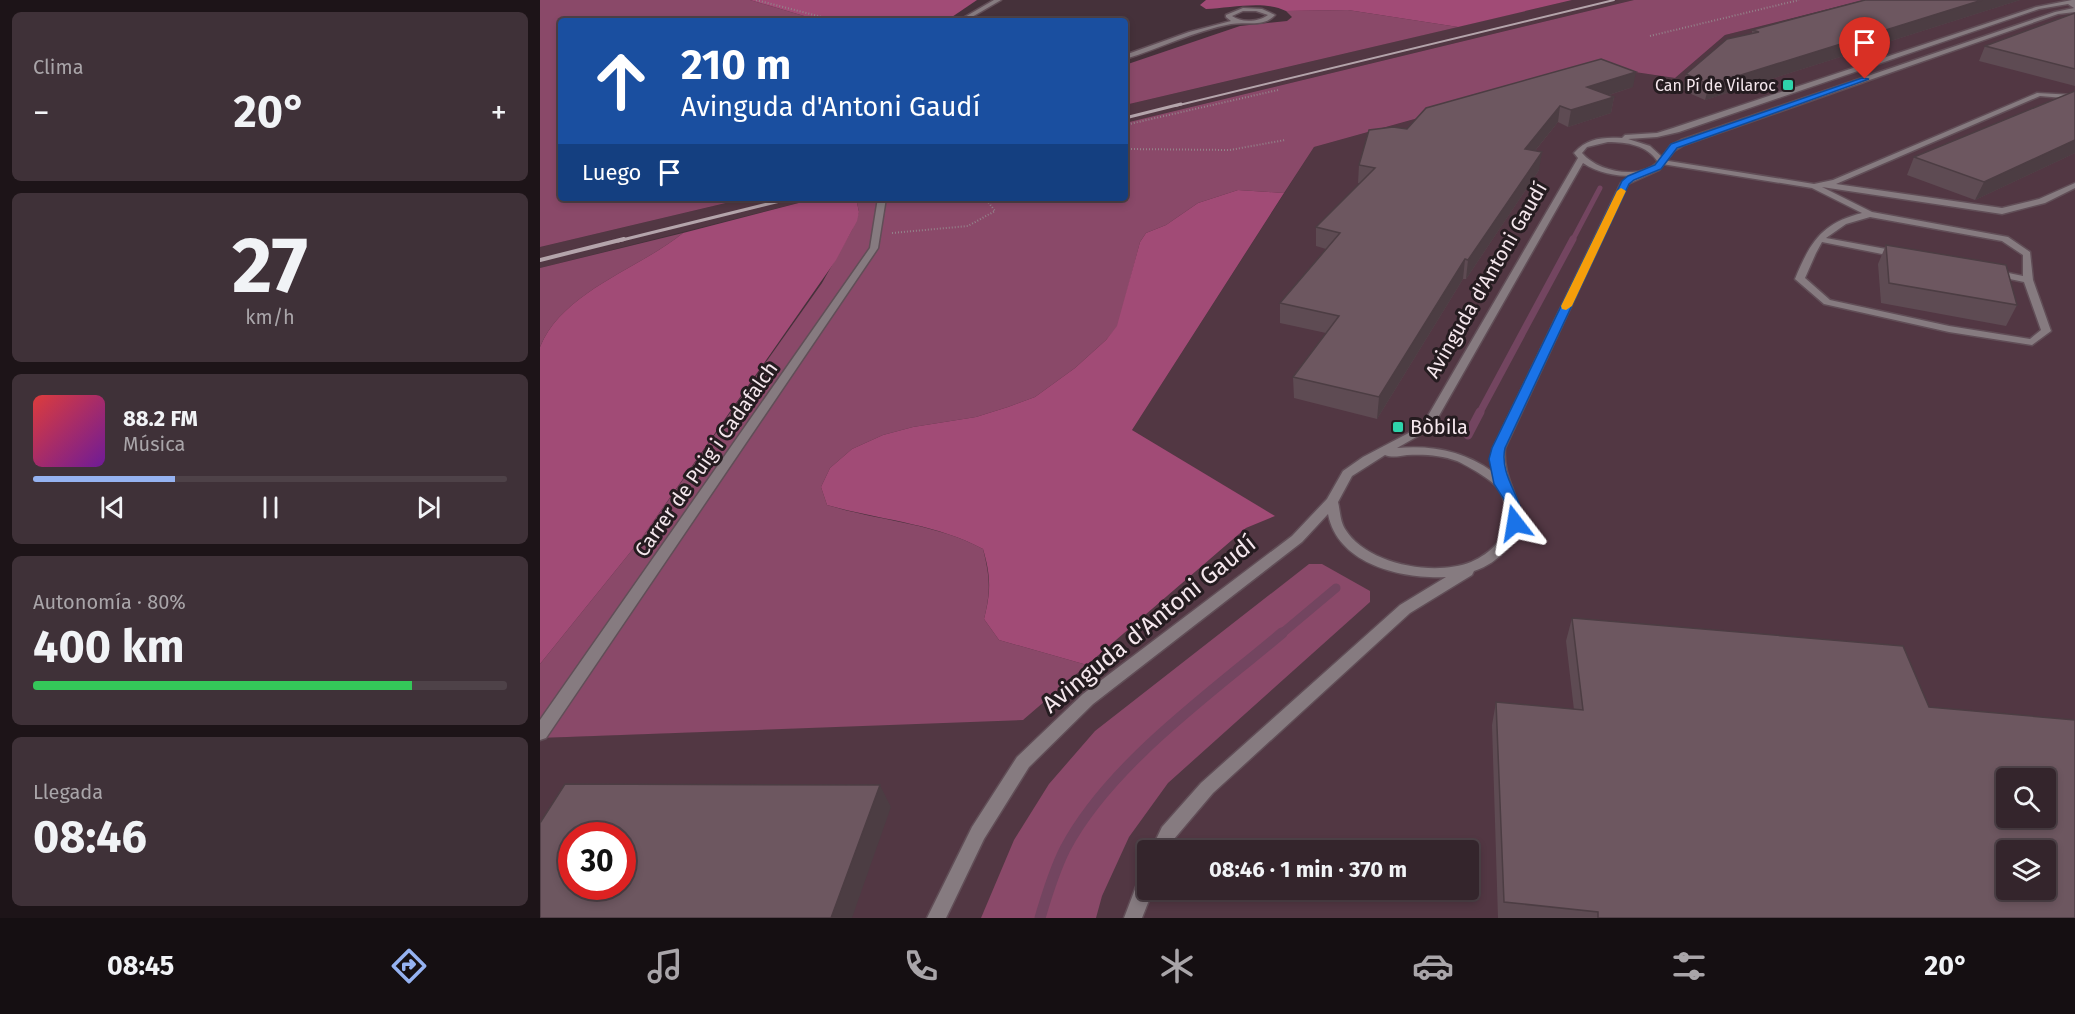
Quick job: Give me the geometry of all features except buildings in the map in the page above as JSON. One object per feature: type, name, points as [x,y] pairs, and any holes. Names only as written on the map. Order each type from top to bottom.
[{"type":"street","points":[[966,18],[999,0]]},
{"type":"street","points":[[1662,162],[1674,146],[2057,13],[2075,9],[2071,4],[2075,1]]},
{"type":"street","points":[[1600,140],[1657,135],[1676,130],[2038,8],[2075,1]]},
{"type":"street","points":[[1128,56],[1235,21],[1256,22],[1268,19],[1272,15],[1260,10],[1239,10],[1228,16],[1235,21]]},
{"type":"street","points":[[1814,186],[1826,184],[2039,94],[2075,97]]},
{"type":"street","points":[[1600,140],[1622,140],[1645,146],[1660,154],[1662,162]]},
{"type":"street","name":"Avinguda d'Antoni Gaudí","points":[[936,918],[978,833],[1023,762],[1088,699],[1297,539],[1332,502],[1347,474],[1367,460],[1426,428],[1581,159],[1578,153],[1581,146],[1600,140]]},
{"type":"street","points":[[1581,159],[1609,171],[1624,173],[1649,171]]},
{"type":"street","points":[[1662,162],[1814,186],[1870,214],[2006,239],[2026,254],[2028,280],[2046,331],[2032,342],[1949,329],[1827,302],[1800,279],[1811,249],[1828,231],[1847,219],[1870,214]]},
{"type":"street","name":"Avinguda d'Antoni Gaudí","points":[[1501,484],[1496,459],[1503,439],[1625,183],[1631,178],[1658,167],[1662,162]]},
{"type":"street","points":[[1826,184],[1846,189],[2002,211],[2042,201],[2075,185]]},
{"type":"street","name":"Carrer de Puig i Cadafalch","points":[[540,733],[858,273],[874,248],[882,201]]},
{"type":"street","points":[[1820,239],[1913,257]]},
{"type":"street","points":[[1982,271],[2028,280]]},
{"type":"street","name":"Avinguda d'Antoni Gaudí","points":[[1165,840],[1168,833],[1207,788],[1405,609],[1492,557],[1509,539],[1515,523],[1512,501],[1501,484],[1474,463],[1447,453],[1417,450],[1388,453],[1367,460]]},
{"type":"street","name":"Avinguda d'Antoni Gaudí","points":[[1332,502],[1339,531],[1358,551],[1386,566],[1419,573],[1441,573],[1479,564]]},
{"type":"street","points":[[1133,918],[1140,900]]},
{"type":"path","points":[[756,0],[826,18]]},
{"type":"path","points":[[1650,36],[1799,0]]},
{"type":"path","points":[[1128,124],[1278,90]]},
{"type":"path","points":[[1128,149],[1230,150],[1285,141]]},
{"type":"path","points":[[876,235],[968,226],[995,211],[987,201]]},
{"type":"shaded area","points":[[540,0],[750,0],[811,18],[558,18],[558,201],[734,201],[540,247]]},
{"type":"shaded area","points":[[750,0],[977,0],[950,18],[811,18]]},
{"type":"shaded area","points":[[1206,0],[1572,0],[1458,27],[1348,10],[1286,11],[1258,5],[1206,9],[1200,5]]},
{"type":"shaded area","points":[[1572,0],[1634,0],[1128,122],[1128,104]]},
{"type":"shaded area","points":[[1634,0],[1864,0],[1725,35],[1675,78],[1601,67],[1314,147],[1284,193],[1238,190],[1198,203],[1166,225],[1146,233],[1140,242],[1118,326],[1075,368],[1035,397],[976,417],[913,427],[883,435],[852,449],[830,468],[821,487],[827,505],[946,533],[983,549],[989,584],[984,619],[999,640],[1087,665],[1023,720],[540,738],[540,664],[641,539],[822,283],[852,230],[859,212],[857,201],[1128,201],[1128,122]]},
{"type":"shaded area","points":[[1864,0],[2075,0],[2075,918],[540,918],[540,738],[1024,719],[1246,528],[1274,516],[1132,430],[1314,147],[1601,67],[1675,78],[1725,35]]},
{"type":"shaded area","points":[[1348,10],[1458,27],[1128,104],[1128,64],[1240,26],[1287,21],[1292,17],[1286,11]]},
{"type":"shaded area","points":[[1238,190],[1284,193],[1132,430],[1275,516],[1246,528],[1087,665],[999,640],[984,619],[989,584],[983,549],[946,533],[827,505],[821,487],[830,468],[852,449],[883,435],[913,427],[976,417],[1008,407],[1035,397],[1075,368],[1106,340],[1117,326],[1140,242],[1146,233],[1166,225],[1198,203]]},
{"type":"shaded area","points":[[734,201],[806,201],[540,268],[540,247]]},
{"type":"shaded area","points":[[806,201],[857,201],[859,212],[857,221],[836,260],[641,539],[540,664],[540,347],[551,328],[584,296],[683,233]]},
{"type":"shaded area","points":[[683,233],[584,296],[551,328],[540,347],[540,268]]},
{"type":"shaded area","points":[[1309,564],[1322,564],[1370,591],[1370,602],[1168,783],[1129,837],[1102,896],[1096,918],[981,918],[1014,840],[1049,784],[1095,731]]},
{"type":"waterway","points":[[1572,241],[1600,188]]},
{"type":"waterway","points":[[1479,414],[1573,239]]},
{"type":"waterway","points":[[1468,435],[1480,412]]},
{"type":"waterway","points":[[1280,635],[1336,588]]},
{"type":"waterway","points":[[1040,918],[1054,874],[1065,849],[1084,818],[1107,788],[1163,732],[1282,633]]},
{"type":"railway","points":[[1175,106],[1614,0]]},
{"type":"railway","points":[[1128,117],[1181,104]]},
{"type":"railway","points":[[618,241],[780,201]]},
{"type":"railway","points":[[540,260],[624,239]]},
{"type":"slow traffic","points":[[1566,306],[1621,191]]},
{"type":"place","name":"Can Pí de Vilaroc","points":[[1788,85]]},
{"type":"place","name":"Bòbila","points":[[1398,427]]},
{"type":"route","points":[[1515,523],[1512,501],[1501,484],[1496,459],[1499,448],[1625,183],[1631,178],[1658,167],[1674,146],[1865,79]]}]
